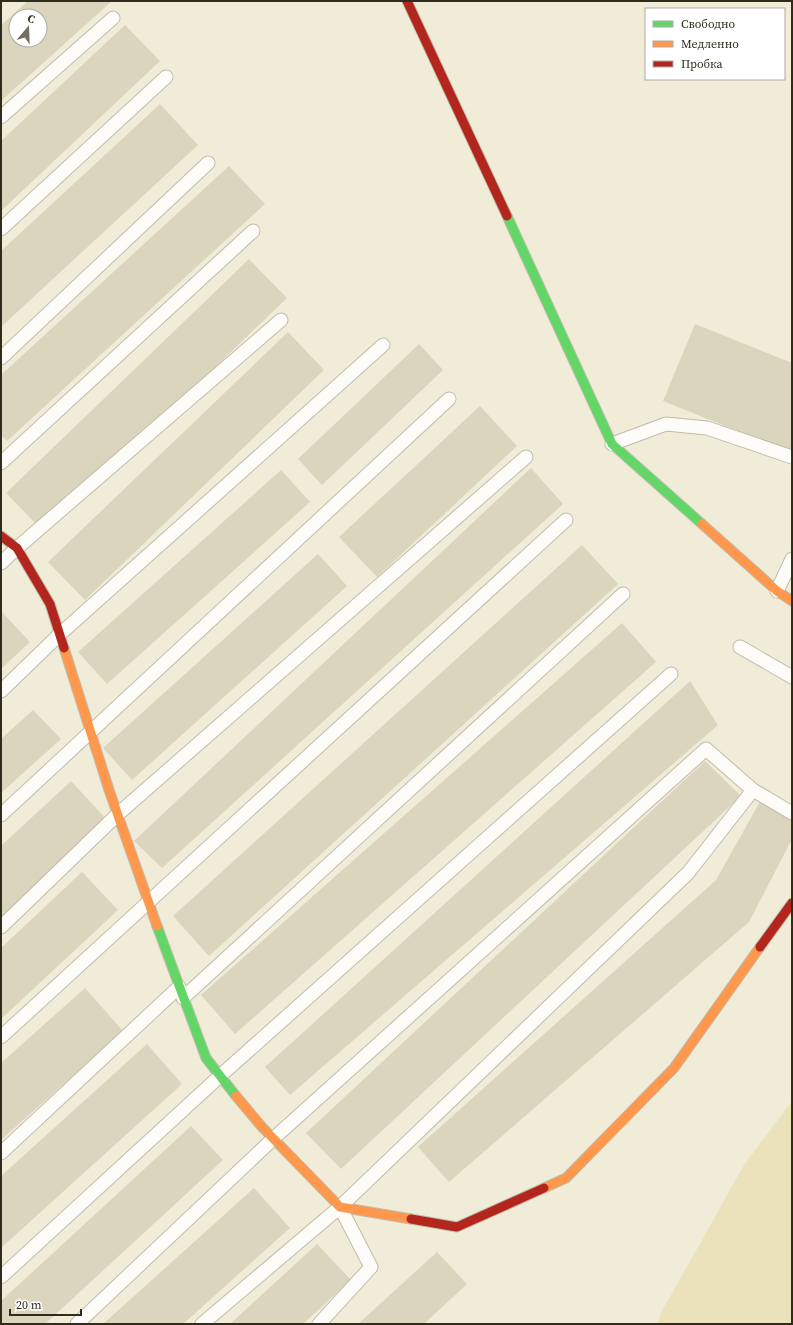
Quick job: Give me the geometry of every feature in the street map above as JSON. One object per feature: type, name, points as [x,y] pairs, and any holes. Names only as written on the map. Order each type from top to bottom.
[{"type":"street","points":[[407,1],[612,444],[777,591],[792,601]]},
{"type":"street","points":[[1,536],[17,548],[50,604],[118,814],[206,1058],[262,1127],[340,1207],[458,1227],[566,1178],[674,1068],[792,903]]},
{"type":"lane","points":[[1,117],[113,18]]},
{"type":"lane","points":[[1,229],[166,78]]},
{"type":"lane","points":[[1,358],[208,163]]},
{"type":"lane","points":[[1,463],[253,231]]},
{"type":"lane","points":[[1,563],[281,320]]},
{"type":"lane","points":[[1,691],[60,635],[383,345]]},
{"type":"lane","points":[[1,815],[450,399]]},
{"type":"lane","points":[[612,444],[666,424],[707,428],[792,458]]},
{"type":"lane","points":[[1,927],[118,814],[526,457]]},
{"type":"lane","points":[[1,1037],[566,520]]},
{"type":"lane","points":[[777,591],[792,559]]},
{"type":"lane","points":[[1,1152],[623,594]]},
{"type":"lane","points":[[740,647],[792,677]]},
{"type":"lane","points":[[1,1277],[220,1076],[671,674]]},
{"type":"lane","points":[[77,1324],[274,1138],[706,749],[753,790],[792,813]]},
{"type":"lane","points":[[202,1324],[340,1207],[688,873],[753,790]]},
{"type":"lane","points":[[319,1324],[371,1267],[340,1207]]},
{"type":"shaded area","points":[[792,1101],[792,1324],[657,1324],[662,1311],[744,1165]]},
{"type":"building","points":[[28,1],[112,1],[1,101],[1,25],[8,19],[8,48],[48,48],[48,8],[20,8]]},
{"type":"building","points":[[125,25],[160,61],[1,211],[1,141]]},
{"type":"building","points":[[160,104],[198,145],[1,327],[1,251]]},
{"type":"building","points":[[229,166],[265,204],[7,441],[1,435],[1,375]]},
{"type":"building","points":[[249,259],[287,298],[44,532],[6,493]]},
{"type":"building","points":[[695,324],[792,363],[792,453],[663,401]]},
{"type":"building","points":[[288,332],[324,370],[85,600],[48,562]]},
{"type":"building","points":[[419,344],[443,370],[322,485],[298,459]]},
{"type":"building","points":[[480,406],[517,446],[377,577],[339,537]]},
{"type":"building","points":[[531,468],[563,504],[162,868],[134,841]]},
{"type":"building","points":[[281,470],[310,502],[107,684],[78,652]]},
{"type":"building","points":[[582,545],[618,584],[209,956],[173,916]]},
{"type":"building","points":[[318,554],[347,586],[132,780],[103,748]]},
{"type":"building","points":[[1,611],[30,642],[1,669]]},
{"type":"building","points":[[622,623],[656,662],[235,1034],[201,995]]},
{"type":"building","points":[[690,681],[718,725],[290,1095],[265,1067]]},
{"type":"building","points":[[33,710],[61,739],[1,793],[1,739]]},
{"type":"building","points":[[705,761],[741,796],[341,1169],[306,1133]]},
{"type":"building","points":[[71,781],[108,821],[1,919],[1,846]]},
{"type":"building","points":[[761,800],[792,818],[792,839],[749,922],[449,1182],[418,1147],[716,880]]},
{"type":"building","points":[[82,872],[118,910],[1,1019],[1,948]]},
{"type":"building","points":[[85,988],[123,1031],[1,1140],[1,1063]]},
{"type":"building","points":[[147,1044],[182,1084],[1,1248],[1,1176]]},
{"type":"building","points":[[191,1126],[223,1160],[45,1324],[1,1324],[1,1301]]},
{"type":"building","points":[[254,1188],[290,1228],[183,1324],[103,1324]]},
{"type":"building","points":[[317,1244],[351,1280],[303,1324],[230,1324]]},
{"type":"building","points":[[437,1252],[467,1284],[424,1324],[358,1324]]},
{"type":"traffic: fast","points":[[507,216],[612,444],[702,524]]},
{"type":"traffic: fast","points":[[157,926],[206,1058],[236,1096]]},
{"type":"traffic: slow","points":[[702,524],[777,591],[792,601]]},
{"type":"traffic: slow","points":[[64,648],[109,790],[157,926]]},
{"type":"traffic: slow","points":[[544,1188],[566,1178],[674,1068],[760,947]]},
{"type":"traffic: slow","points":[[236,1096],[262,1127],[340,1207],[411,1219]]},
{"type":"traffic: jam","points":[[407,1],[507,216]]},
{"type":"traffic: jam","points":[[1,536],[17,548],[50,604],[64,648]]},
{"type":"traffic: jam","points":[[760,947],[792,903]]},
{"type":"traffic: jam","points":[[411,1219],[457,1227],[544,1188]]}]
